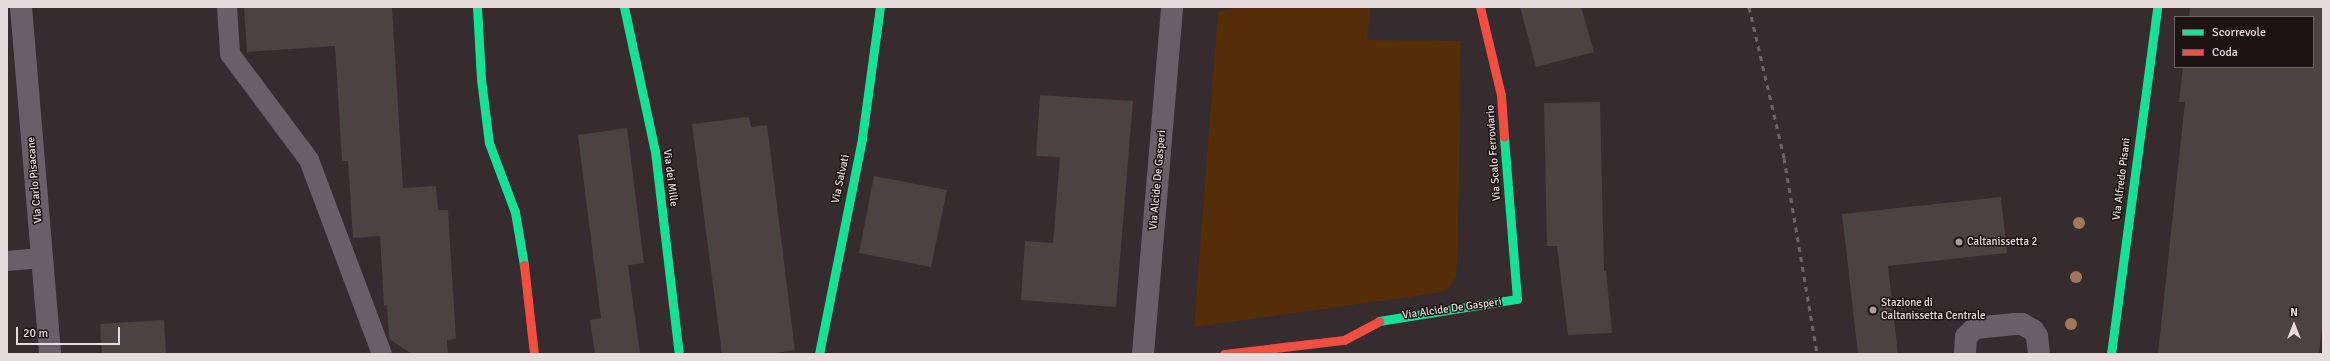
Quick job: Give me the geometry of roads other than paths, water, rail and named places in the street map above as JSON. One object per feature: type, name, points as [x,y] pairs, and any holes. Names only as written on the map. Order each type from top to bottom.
[{"type":"street","name":"Via Carlo Pisacane","points":[[20,7],[50,354]]},
{"type":"street","points":[[477,7],[481,79],[489,143],[515,212],[527,280],[534,354]]},
{"type":"street","name":"Via dei Mille","points":[[624,7],[655,151],[679,354]]},
{"type":"street","name":"Via Salvati","points":[[818,354],[862,138],[880,7]]},
{"type":"street","name":"Via Alcide De Gasperi","points":[[1143,354],[1172,7]]},
{"type":"street","name":"Via Scalo Ferroviario","points":[[1480,7],[1501,96],[1517,299]]},
{"type":"street","name":"Via Alfredo Pisani","points":[[2111,354],[2157,7]]},
{"type":"street","name":"Via Alcide De Gasperi","points":[[1224,354],[1344,340],[1380,320],[1517,299]]},
{"type":"street","points":[[1962,350],[1966,337],[1975,328],[2022,324],[2033,330],[2037,336],[2039,354]]},
{"type":"lane","points":[[227,7],[230,54],[309,160],[382,354]]},
{"type":"lane","points":[[7,260],[42,258]]},
{"type":"railway","points":[[1749,7],[1784,158],[1817,354]]},
{"type":"place","name":"Caltanissetta 2","points":[[1959,242]]},
{"type":"place","name":"Stazione di Caltanissetta Centrale","points":[[1873,310]]}]
